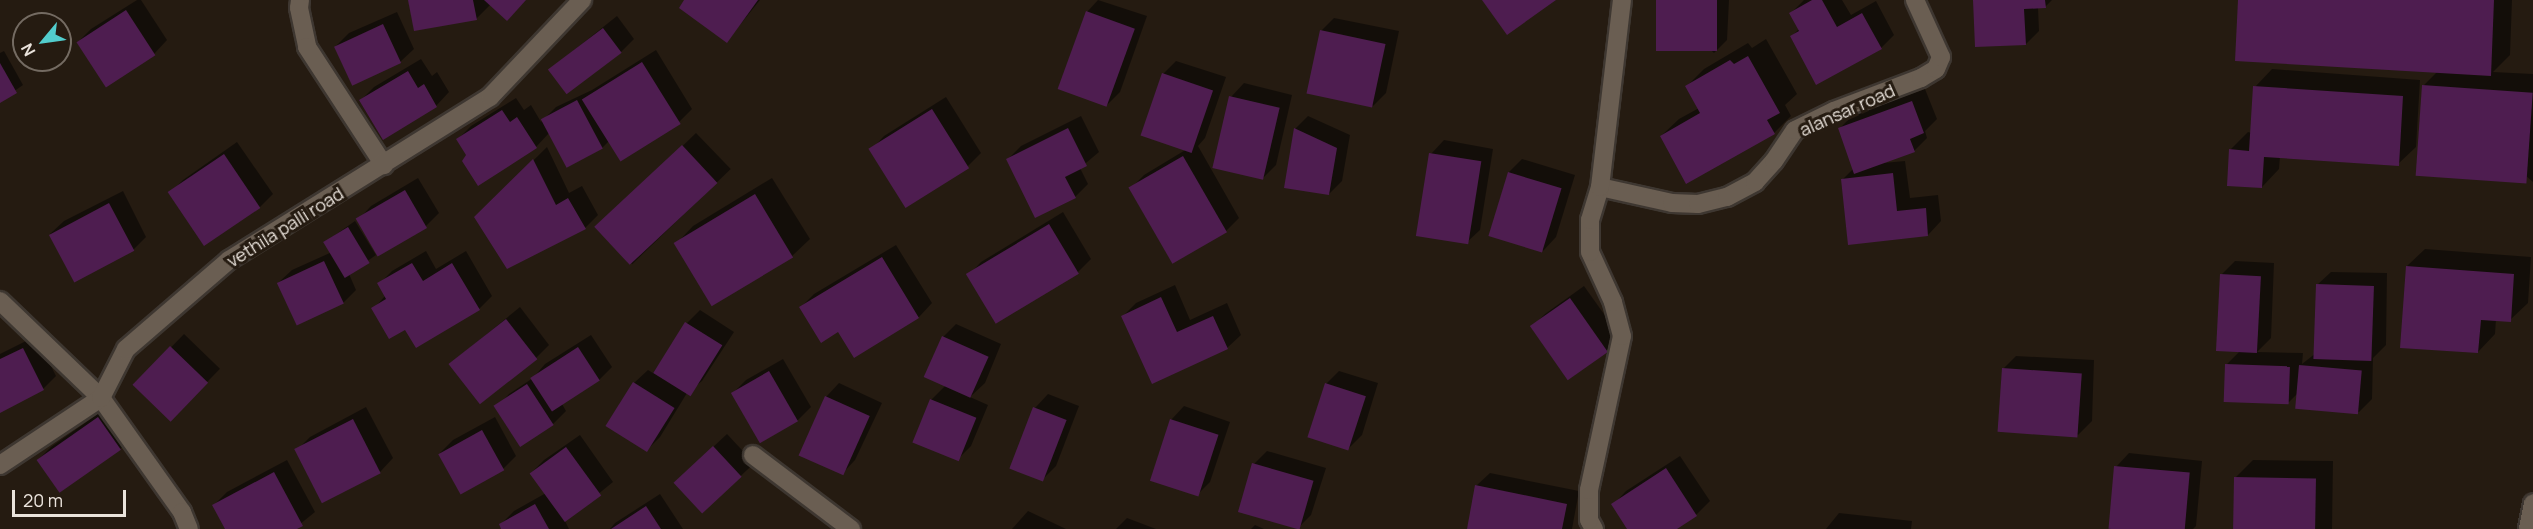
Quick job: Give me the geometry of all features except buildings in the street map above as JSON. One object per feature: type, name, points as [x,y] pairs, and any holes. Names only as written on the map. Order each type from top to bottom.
[{"type":"street","points":[[300,0],[299,8],[307,47],[384,165]]},
{"type":"street","name":"vethila palli road","points":[[0,465],[101,398],[126,349],[229,260],[490,97],[582,0]]},
{"type":"street","points":[[1594,529],[1589,520],[1589,490],[1622,336],[1613,302],[1590,252],[1590,220],[1600,187],[1622,0]]},
{"type":"street","name":"alansar road","points":[[1600,187],[1672,203],[1698,204],[1727,197],[1755,182],[1774,161],[1795,130],[1834,111],[1921,78],[1936,69],[1941,57],[1915,0]]},
{"type":"street","points":[[0,301],[101,398],[182,512],[189,529]]},
{"type":"street","points":[[753,455],[851,529]]},
{"type":"street","points":[[2529,529],[2533,503]]}]
